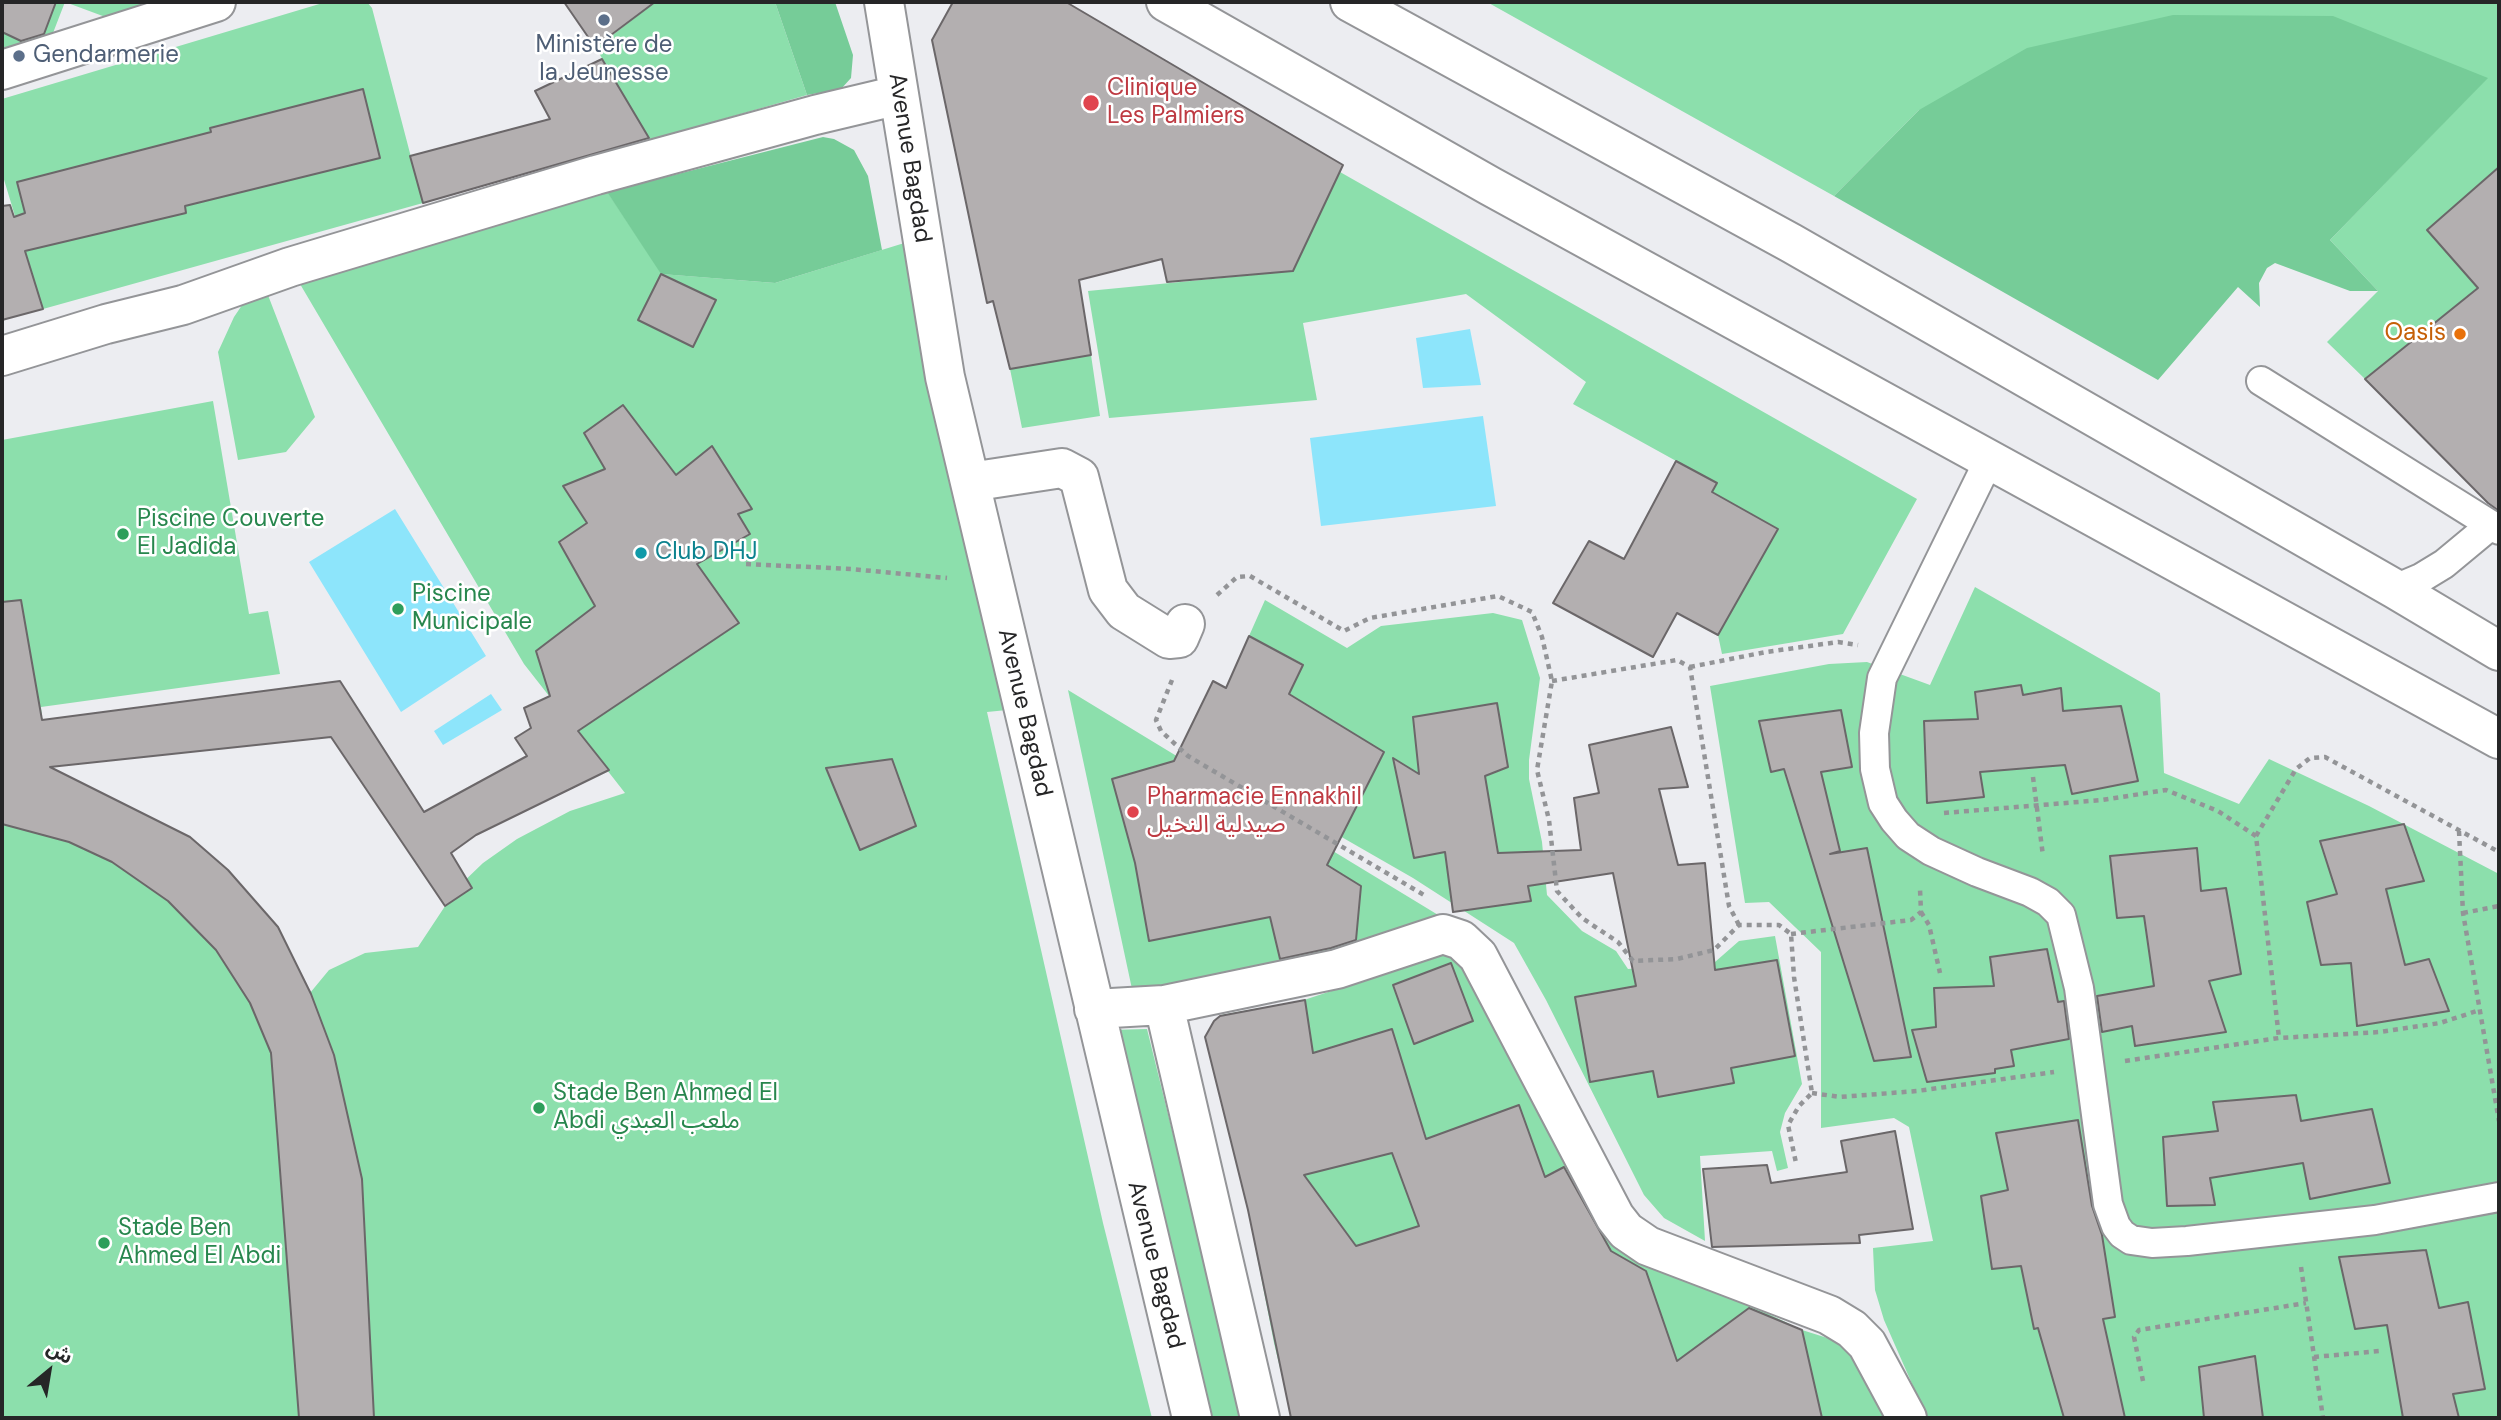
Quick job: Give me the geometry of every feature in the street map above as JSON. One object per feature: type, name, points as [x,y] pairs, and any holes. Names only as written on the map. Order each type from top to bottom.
[{"type":"main road","points":[[2,70],[216,2]]},
{"type":"main road","name":"Avenue Bagdad","points":[[884,2],[945,377],[1192,1418]]},
{"type":"main road","points":[[1166,2],[1490,186],[2499,739]]},
{"type":"main road","points":[[1350,2],[1791,243],[2499,650]]},
{"type":"main road","points":[[2,356],[106,324],[183,305],[290,267],[596,175],[815,115],[899,95]]},
{"type":"main road","points":[[970,482],[1062,468],[1079,477],[1108,590],[1124,611],[1169,639],[1179,638],[1185,624]]},
{"type":"main road","points":[[1094,1009],[1164,1005],[1337,969],[1443,934],[1461,940],[1478,956],[1615,1217],[1626,1231],[1648,1246],[1829,1315],[1852,1329],[1867,1344],[1907,1418]]},
{"type":"main road","points":[[1164,1005],[1259,1418]]},
{"type":"lane","points":[[2261,381],[2495,527],[2444,564],[2395,589]]},
{"type":"lane","points":[[1989,460],[1882,678],[1874,733],[1875,769],[1883,803],[1901,828],[1931,851],[2029,892],[2048,902],[2061,915],[2079,988],[2108,1204],[2116,1226],[2132,1240],[2152,1242],[2375,1220],[2499,1197]]},
{"type":"path","points":[[746,564],[850,569],[993,582]]},
{"type":"path","points":[[1185,624],[1237,577],[1250,576],[1344,631],[1370,618],[1498,596],[1532,611],[1542,637],[1552,681],[1537,770],[1549,820],[1557,891],[1581,918],[1618,942],[1633,961],[1677,959],[1714,950],[1740,925],[1779,925],[1791,934],[1911,920],[1921,912]]},
{"type":"path","points":[[1552,681],[1677,660],[1690,667],[1766,652],[1838,642],[1872,647],[1892,658]]},
{"type":"path","points":[[1690,667],[1729,906],[1740,925]]},
{"type":"path","points":[[2279,1038],[2256,836],[2296,769],[2310,758],[2325,757],[2499,852]]},
{"type":"path","points":[[2034,778],[2048,902]]},
{"type":"path","points":[[1940,973],[1929,925],[1921,912],[1921,892],[1901,828],[1933,814],[2102,800],[2166,790],[2218,811],[2256,836]]},
{"type":"path","points":[[2459,830],[2463,913],[2499,1121]]},
{"type":"path","points":[[2463,913],[2499,906]]},
{"type":"path","points":[[1791,934],[1794,977],[1812,1093]]},
{"type":"path","points":[[1812,1093],[1840,1097],[1917,1091],[2279,1038],[2343,1032],[2379,1032],[2440,1023],[2480,1010]]},
{"type":"path","points":[[1796,1163],[1788,1125],[1799,1106],[1812,1093]]},
{"type":"path","points":[[2295,1229],[2323,1418]]},
{"type":"path","points":[[2143,1381],[2134,1337],[2139,1330],[2306,1303]]},
{"type":"path","points":[[2314,1357],[2380,1351]]},
{"type":"green space","points":[[2,2],[65,2],[46,51],[24,58],[2,48]]},
{"type":"green space","points":[[65,2],[166,2],[127,25]]},
{"type":"green space","points":[[326,2],[367,2],[372,8],[423,203],[43,309],[2,173],[2,99]]},
{"type":"green space","points":[[655,2],[775,2],[807,95],[650,140],[596,48]]},
{"type":"green space","points":[[775,2],[835,2],[853,55],[851,78],[841,89],[807,95]]},
{"type":"green space","points":[[1487,2],[2499,2],[2499,167],[2428,230],[2478,288],[2365,379],[2327,342],[2378,291],[2330,240],[2487,78],[1919,110],[1834,196]]},
{"type":"green space","points":[[2173,15],[2333,16],[2488,78],[2330,240],[2378,291],[2350,291],[2275,263],[2267,268],[2259,283],[2260,307],[2238,287],[2158,380],[1834,196],[1919,110],[2027,48]]},
{"type":"green space","points":[[823,137],[834,139],[854,150],[868,176],[882,250],[775,283],[661,274],[607,192]]},
{"type":"green space","points":[[1340,172],[1917,499],[1843,634],[1722,654],[1718,635],[1712,492],[1716,483],[1573,404],[1586,382],[1466,294],[1303,323],[1317,400],[1109,418],[1088,291],[1293,271]]},
{"type":"green space","name":"Stade Ben Ahmed El Abdi ملعب العبدي","points":[[596,175],[662,274],[775,283],[914,240],[1007,710],[987,712],[1103,1223],[1152,1418],[2,1418],[2,765],[16,766],[119,801],[190,837],[228,870],[278,927],[310,993],[329,970],[365,953],[418,947],[457,888],[483,863],[517,839],[570,811],[625,793],[524,664],[290,267]]},
{"type":"green space","points":[[261,277],[315,417],[286,452],[238,460],[218,352],[234,317]]},
{"type":"green space","points":[[1091,355],[1100,416],[1022,428],[1010,369]]},
{"type":"green space","name":"Piscine Couverte El Jadida","points":[[213,401],[249,614],[268,611],[280,674],[41,707],[42,717],[2,722],[2,440]]},
{"type":"green space","points":[[1975,587],[2160,693],[2164,773],[2239,804],[2269,759],[2369,806],[2499,874],[2499,1418],[1927,1418],[1884,1320],[1875,1290],[1873,1248],[1933,1241],[1909,1127],[1894,1118],[1821,1128],[1821,952],[1769,902],[1745,903],[1710,686],[1829,664],[1867,662],[1930,685]]},
{"type":"green space","points":[[1265,600],[1347,648],[1381,626],[1493,613],[1522,620],[1540,678],[1529,779],[1542,842],[1547,895],[1582,931],[1616,951],[1628,969],[1715,962],[1739,941],[1775,936],[1802,1084],[1785,1113],[1780,1132],[1788,1168],[1777,1171],[1772,1151],[1700,1156],[1705,1241],[1664,1218],[1644,1195],[1546,1000],[1514,943],[1413,878],[1244,781],[1353,813],[1384,752],[1289,694],[1303,664],[1249,636]]},
{"type":"green space","points":[[1068,690],[1453,924],[1164,990],[1132,989]]},
{"type":"green space","points":[[1443,954],[1456,956],[1613,1239],[1802,1330],[1853,1349],[1894,1418],[1292,1418],[1248,1210],[1205,1037],[1214,1021],[1221,1015],[1304,1000]]},
{"type":"green space","points":[[1147,1029],[1243,1418],[1204,1418],[1110,1030]]},
{"type":"water","points":[[1470,329],[1481,385],[1423,388],[1416,338]]},
{"type":"water","points":[[1483,416],[1496,506],[1321,526],[1310,438]]},
{"type":"water","name":"Piscine Municipale","points":[[395,509],[486,656],[401,712],[309,562]]},
{"type":"water","points":[[491,694],[502,710],[443,745],[434,731]]},
{"type":"building","points":[[2,2],[56,2],[44,34],[21,41],[2,32]]},
{"type":"building","name":"Ministère de la Jeunesse","points":[[564,2],[655,2],[595,47]]},
{"type":"building","name":"Clinique Les Palmiers","points":[[953,2],[1066,2],[1343,165],[1293,271],[1167,282],[1162,259],[1079,280],[1091,355],[1010,369],[993,301],[987,303],[932,40]]},
{"type":"building","points":[[602,59],[649,138],[423,203],[410,156],[550,119],[535,91]]},
{"type":"building","points":[[363,89],[380,158],[185,206],[186,213],[25,251],[43,309],[2,320],[2,206],[10,205],[14,217],[25,213],[17,182]]},
{"type":"building","name":"Oasis","points":[[2499,167],[2499,511],[2365,379],[2478,288],[2427,230]]},
{"type":"building","points":[[661,274],[716,300],[693,347],[638,320]]},
{"type":"building","points":[[623,405],[676,475],[712,446],[752,509],[738,514],[750,534],[697,564],[739,623],[578,731],[609,770],[476,835],[451,853],[472,888],[445,906],[331,737],[50,767],[190,837],[228,870],[278,927],[311,994],[334,1055],[362,1179],[374,1418],[299,1418],[271,1053],[250,1003],[216,950],[168,901],[112,862],[69,842],[2,824],[2,602],[21,600],[42,720],[340,681],[424,812],[527,756],[515,738],[531,728],[524,708],[550,696],[536,651],[595,606],[559,542],[587,523],[563,486],[605,469],[584,433]]},
{"type":"building","points":[[1676,461],[1717,483],[1712,492],[1778,529],[1718,635],[1677,613],[1653,657],[1553,603],[1589,541],[1624,559]]},
{"type":"building","points":[[1249,636],[1303,665],[1289,694],[1384,752],[1327,865],[1361,886],[1356,940],[1280,959],[1270,917],[1149,941],[1135,863],[1112,779],[1174,761],[1213,681],[1226,688]]},
{"type":"building","points":[[2021,685],[2023,695],[2061,688],[2063,711],[2121,706],[2138,781],[2072,794],[2065,765],[1980,772],[1984,797],[1927,803],[1924,721],[1978,719],[1975,692]]},
{"type":"building","points":[[1497,703],[1508,767],[1485,776],[1498,853],[1581,850],[1574,798],[1599,793],[1589,745],[1671,727],[1688,787],[1659,789],[1678,865],[1705,863],[1715,970],[1777,960],[1795,1056],[1731,1068],[1734,1083],[1658,1097],[1653,1071],[1590,1082],[1575,997],[1636,986],[1613,873],[1528,886],[1531,901],[1453,912],[1445,852],[1414,858],[1393,758],[1419,774],[1413,717]]},
{"type":"building","points":[[1841,710],[1852,767],[1821,772],[1840,851],[1830,854],[1867,848],[1911,1057],[1874,1061],[1784,769],[1771,772],[1759,721]]},
{"type":"building","points":[[892,759],[916,826],[860,850],[826,768]]},
{"type":"building","points":[[2404,824],[2424,881],[2386,889],[2405,965],[2429,959],[2449,1011],[2357,1026],[2351,963],[2321,965],[2307,902],[2337,894],[2320,841]]},
{"type":"building","points":[[2197,848],[2201,891],[2226,888],[2241,974],[2209,981],[2226,1032],[2135,1046],[2132,1026],[2102,1032],[2097,996],[2154,986],[2144,916],[2117,918],[2110,856]]},
{"type":"building","points":[[2047,949],[2058,1002],[2064,1001],[2069,1039],[2011,1050],[2014,1066],[1995,1069],[1995,1073],[1927,1082],[1912,1030],[1936,1027],[1934,988],[1994,986],[1990,957]]},
{"type":"building","points":[[1451,963],[1473,1021],[1414,1044],[1393,985]]},
{"type":"building","points":[[1305,1000],[1313,1053],[1392,1029],[1426,1139],[1519,1105],[1545,1177],[1564,1167],[1611,1251],[1646,1271],[1677,1361],[1749,1308],[1802,1330],[1822,1418],[1291,1418],[1248,1210],[1205,1037],[1220,1016]],"holes":[[[1392,1153],[1419,1226],[1356,1246],[1304,1175]]]},
{"type":"building","points":[[2296,1095],[2301,1121],[2372,1109],[2390,1183],[2310,1199],[2303,1163],[2210,1178],[2215,1205],[2167,1206],[2163,1137],[2218,1131],[2213,1102]]},
{"type":"building","points":[[2078,1120],[2092,1206],[2102,1235],[2115,1317],[2103,1319],[2125,1418],[2064,1418],[2038,1328],[2034,1329],[2021,1266],[1992,1269],[1981,1196],[2008,1190],[1996,1133]]},
{"type":"building","points":[[1895,1131],[1913,1229],[1859,1235],[1860,1243],[1712,1247],[1703,1169],[1767,1165],[1771,1183],[1847,1172],[1841,1141]]},
{"type":"building","points":[[2426,1250],[2439,1308],[2468,1302],[2485,1389],[2453,1394],[2459,1418],[2403,1418],[2387,1325],[2355,1329],[2339,1257]]},
{"type":"building","points":[[2255,1356],[2263,1418],[2204,1418],[2199,1367]]},
{"type":"place","name":"Ministère de la Jeunesse","points":[[604,20]]},
{"type":"place","name":"Gendarmerie","points":[[19,56]]},
{"type":"place","name":"Clinique Les Palmiers","points":[[1091,103]]},
{"type":"place","name":"Oasis","points":[[2460,334]]},
{"type":"place","name":"Piscine Couverte El Jadida","points":[[123,534]]},
{"type":"place","name":"Club DHJ","points":[[641,553]]},
{"type":"place","name":"Piscine Municipale","points":[[398,609]]},
{"type":"place","name":"Pharmacie Ennakhil صيدلية النخيل","points":[[1133,812]]},
{"type":"place","name":"Stade Ben Ahmed El Abdi ملعب العبدي","points":[[539,1108]]},
{"type":"place","name":"Stade Ben Ahmed El Abdi","points":[[104,1243]]}]
